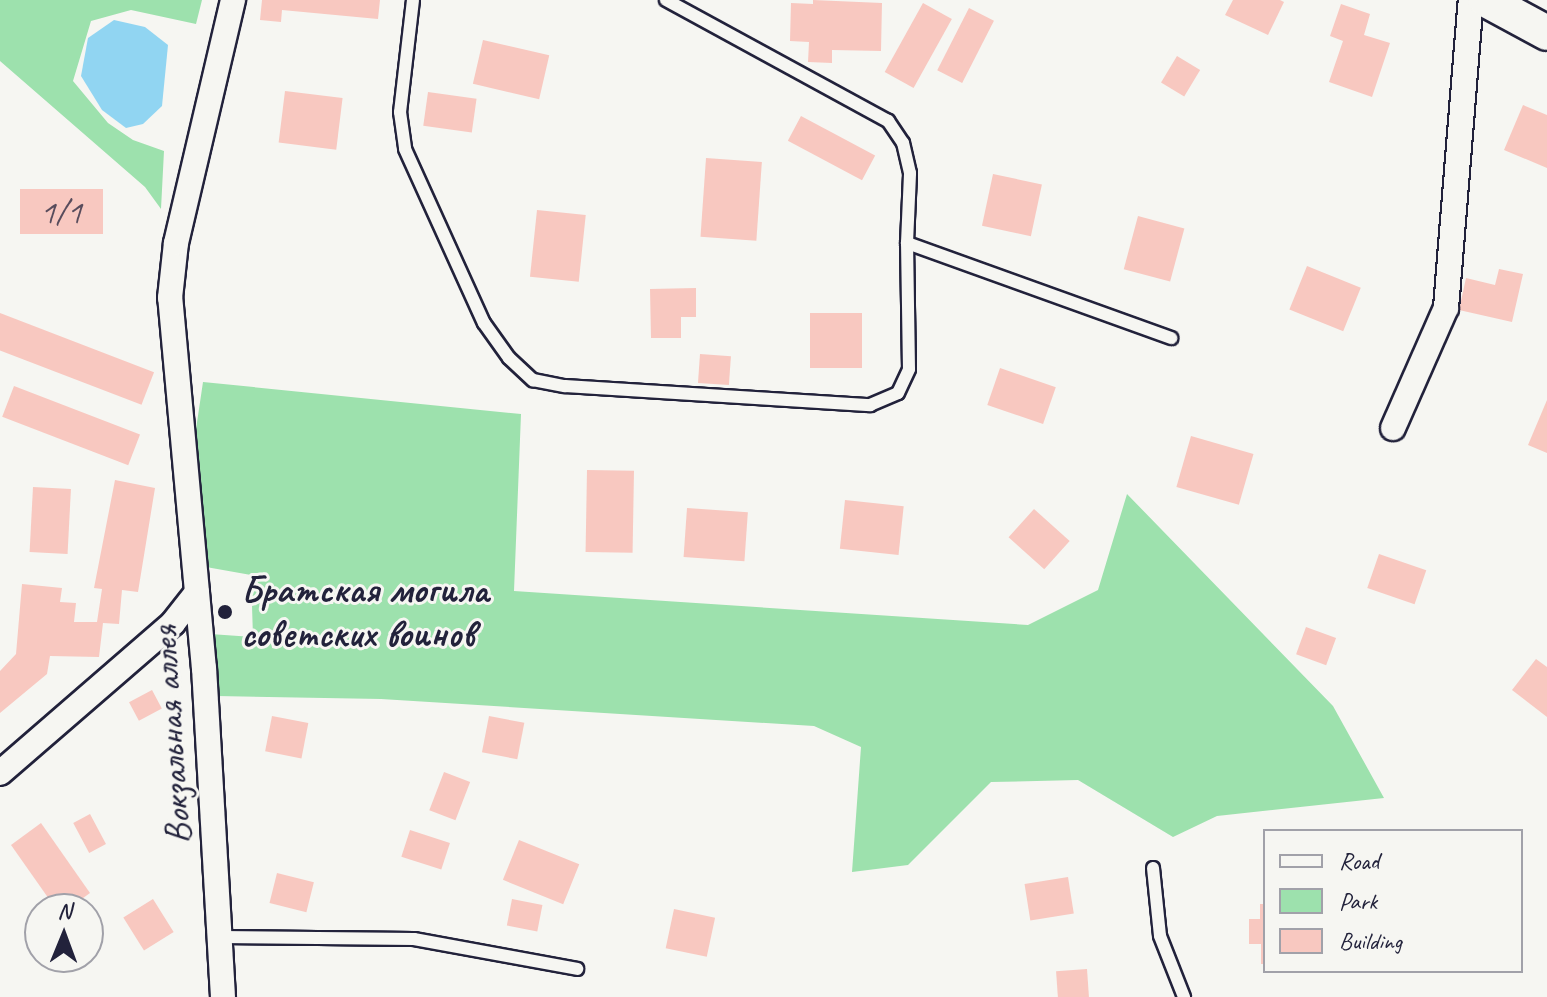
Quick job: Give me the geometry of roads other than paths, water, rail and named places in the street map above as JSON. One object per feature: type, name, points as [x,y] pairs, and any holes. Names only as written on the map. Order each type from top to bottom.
[{"type":"main road","points":[[1486,0],[1547,33]]},
{"type":"street","points":[[197,592],[170,298],[176,243],[233,0]]},
{"type":"street","points":[[1393,428],[1446,308],[1471,0]]},
{"type":"street","name":"Вокзальная аллея","points":[[0,773],[173,623],[197,592]]},
{"type":"street","name":"Вокзальная аллея","points":[[197,592],[223,997]]},
{"type":"lane","points":[[413,0],[400,112],[405,149],[484,323],[509,358],[533,380],[565,386],[870,405],[898,393],[909,369],[907,243],[910,173],[903,143],[888,121],[666,0]]},
{"type":"lane","points":[[907,243],[1171,338]]},
{"type":"lane","points":[[1153,868],[1160,936],[1184,997]]},
{"type":"lane","points":[[221,937],[414,939],[577,969]]},
{"type":"water","points":[[114,20],[145,27],[168,45],[162,106],[143,124],[126,128],[102,110],[81,76],[88,38]]},
{"type":"place","name":"Братская могила советских воинов","points":[[225,612]]}]
